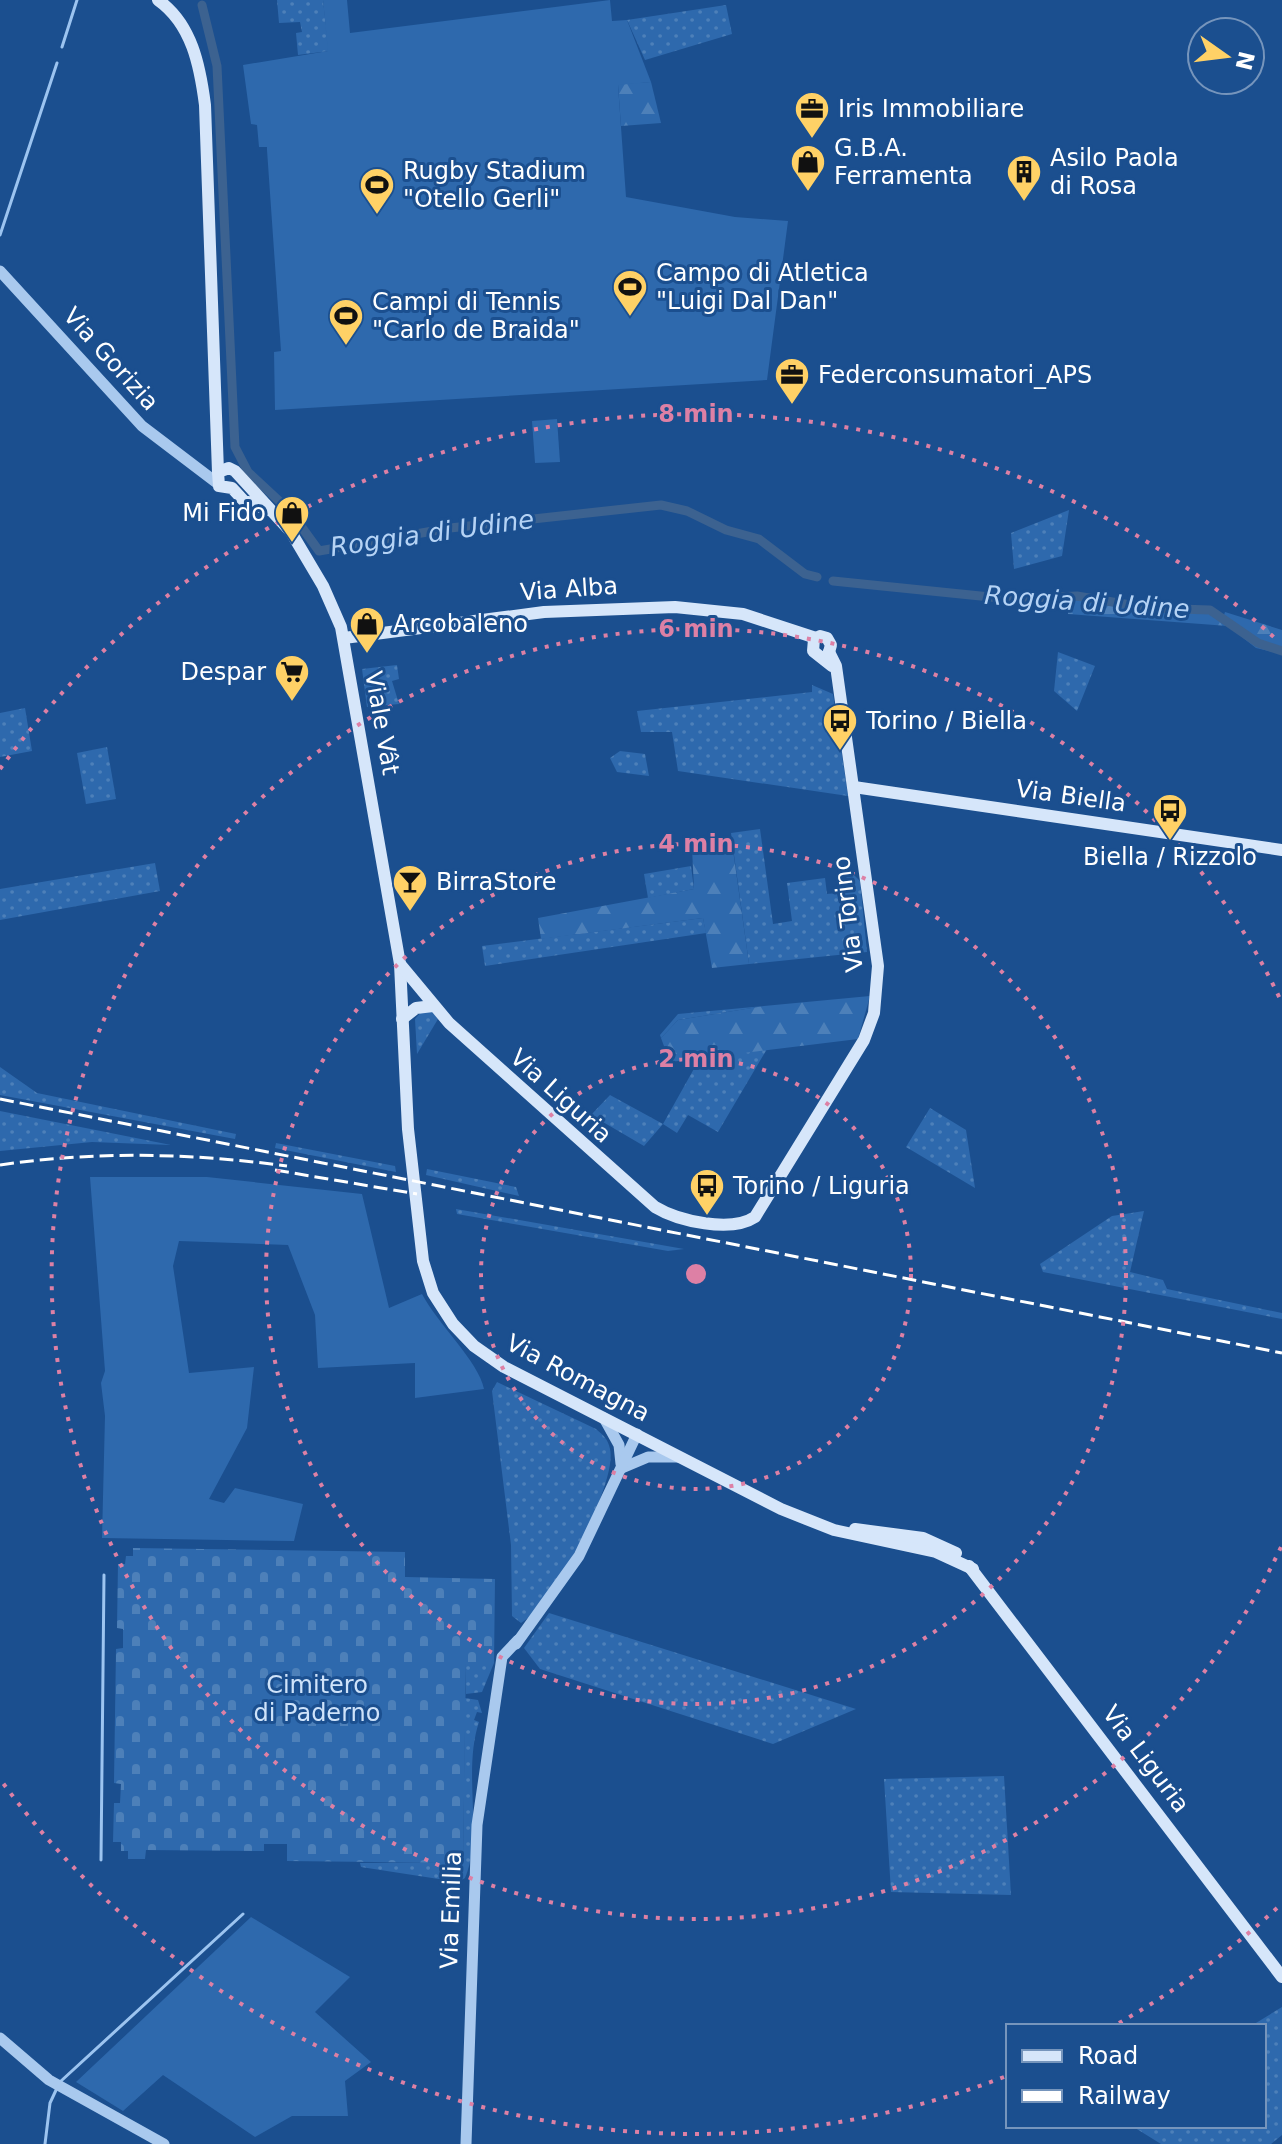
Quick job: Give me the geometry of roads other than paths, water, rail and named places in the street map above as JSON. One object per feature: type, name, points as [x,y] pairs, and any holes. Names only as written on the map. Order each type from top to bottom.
[{"type":"main road","name":"Viale Vât","points":[[158,0],[181,21],[191,44],[205,105],[216,426],[225,477],[291,532],[334,606],[344,638],[400,964]]},
{"type":"main road","name":"Via Alba","points":[[344,638],[544,612],[613,607],[722,611],[763,618],[814,642]]},
{"type":"main road","name":"Via Torino","points":[[665,1212],[730,1225],[755,1217],[866,1036],[874,1013],[878,966],[837,672],[826,654],[831,645],[827,638],[814,642]]},
{"type":"main road","name":"Via Biella","points":[[854,787],[1282,850]]},
{"type":"main road","name":"Via Liguria","points":[[400,964],[433,1006],[602,1163],[665,1212]]},
{"type":"main road","name":"Via Romagna","points":[[400,964],[419,1238],[424,1268],[437,1301],[459,1332],[488,1356],[805,1519],[834,1530],[936,1552],[973,1569]]},
{"type":"main road","points":[[402,1019],[416,1008],[433,1006]]},
{"type":"main road","name":"Via Liguria","points":[[973,1569],[1282,1977]]},
{"type":"street","name":"Via Gorizia","points":[[0,271],[142,426],[197,467],[225,477]]},
{"type":"street","points":[[602,1416],[619,1445],[621,1469],[648,1457],[682,1458]]},
{"type":"street","name":"Via Emilia","points":[[466,2144],[477,1825],[500,1679],[518,1640],[573,1567],[637,1434]]},
{"type":"street","points":[[0,2038],[49,2080],[164,2144]]},
{"type":"waterway","points":[[62,47],[77,0]]},
{"type":"waterway","name":"Roggia di Udine","points":[[202,5],[217,66],[235,447],[248,472],[290,511],[319,551],[450,528],[661,505],[687,511],[726,530],[759,539],[805,574],[817,577]]},
{"type":"waterway","points":[[0,235],[57,63]]},
{"type":"waterway","name":"Roggia di Udine","points":[[833,581],[1010,599],[1077,596],[1148,608],[1210,610],[1258,643],[1282,651]]},
{"type":"waterway","points":[[101,1860],[104,1575]]},
{"type":"waterway","points":[[61,2081],[243,1914]]},
{"type":"waterway","points":[[45,2144],[50,2103],[57,2088]]},
{"type":"railway","points":[[0,1099],[1282,1353]]},
{"type":"railway","points":[[0,1165],[72,1157],[144,1155],[215,1158],[287,1166]]},
{"type":"railway","points":[[275,1170],[417,1194]]},
{"type":"place","name":"Iris Immobiliare","points":[[812,140]]},
{"type":"place","name":"G.B.A. Ferramenta","points":[[808,193]]},
{"type":"place","name":"Asilo Paola di Rosa","points":[[1024,203]]},
{"type":"place","name":"Rugby Stadium \"Otello Gerli\"","points":[[377,216]]},
{"type":"place","name":"Campo di Atletica \"Luigi Dal Dan\"","points":[[630,318]]},
{"type":"place","name":"Campi di Tennis \"Carlo de Braida\"","points":[[346,347]]},
{"type":"place","name":"Federconsumatori_APS","points":[[792,406]]},
{"type":"place","name":"Mi Fido","points":[[292,544]]},
{"type":"place","name":"Arcobaleno","points":[[367,655]]},
{"type":"place","name":"Despar","points":[[292,703]]},
{"type":"place","name":"Torino / Biella","points":[[840,752]]},
{"type":"place","name":"Biella / Rizzolo","points":[[1170,842]]},
{"type":"place","name":"BirraStore","points":[[410,913]]},
{"type":"place","name":"Torino / Liguria","points":[[707,1217]]},
{"type":"park label","name":"Cimitero di Paderno","points":[[317,1699]]}]
